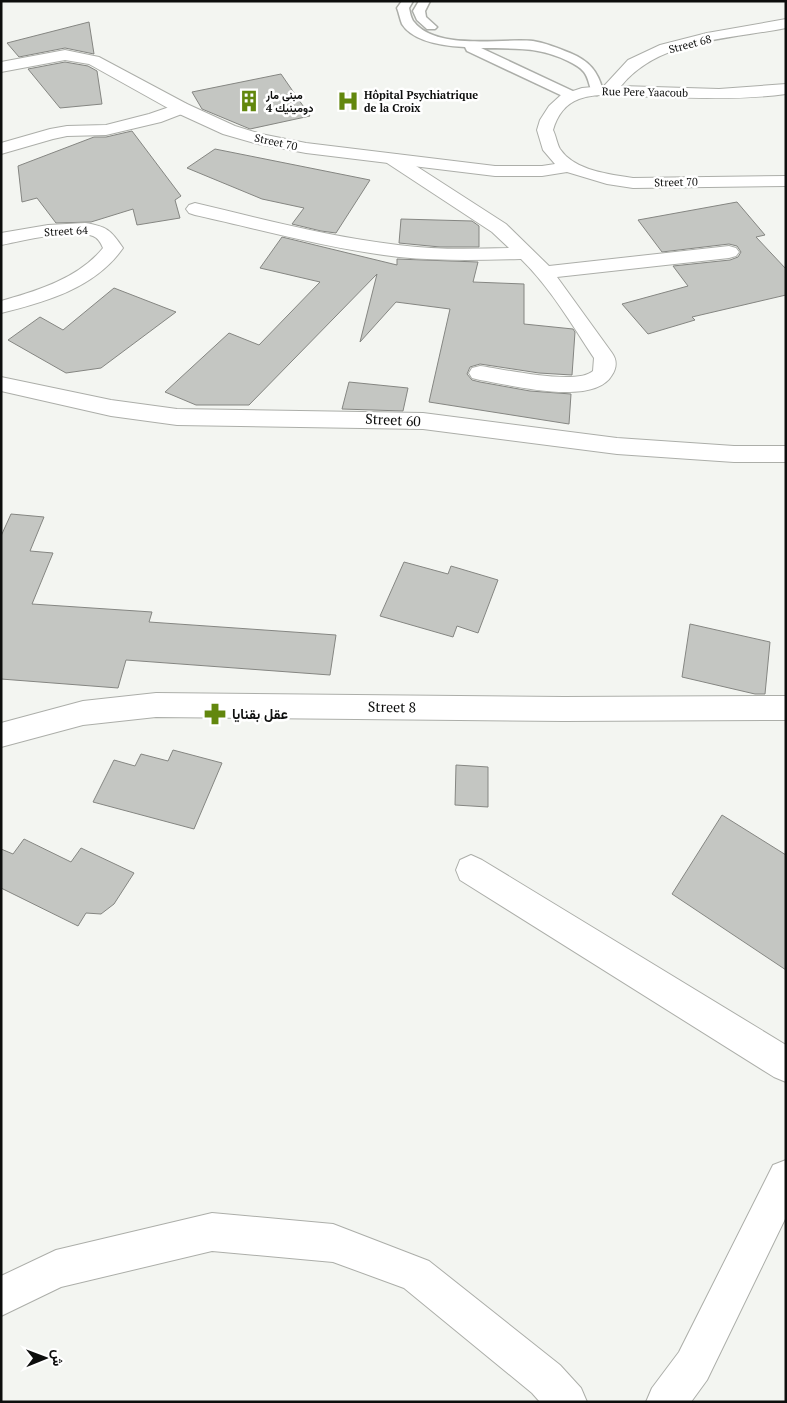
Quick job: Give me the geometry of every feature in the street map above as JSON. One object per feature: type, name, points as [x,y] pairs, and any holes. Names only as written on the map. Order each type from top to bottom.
[{"type":"street","name":"Street 68","points":[[602,91],[627,69],[647,57],[691,42],[786,23]]},
{"type":"street","name":"Street 70","points":[[1,67],[55,57],[77,56],[93,60],[181,108],[229,130],[258,139],[306,148],[495,171],[542,171],[568,167],[607,179],[633,183],[786,181]]},
{"type":"street","name":"Rue Pere Yaacoub","points":[[552,150],[545,130],[546,125],[560,104],[573,96],[602,91],[720,94],[786,89]]},
{"type":"street","points":[[1,148],[67,131],[106,130],[154,118],[181,108]]},
{"type":"street","name":"Street 70","points":[[552,150],[568,167]]},
{"type":"street","points":[[393,160],[499,228],[544,273],[605,358],[606,368],[602,376],[590,383],[564,384],[480,373]]},
{"type":"street","points":[[195,210],[318,238],[400,251],[441,254],[524,253]]},
{"type":"street","name":"Street 64","points":[[1,239],[82,228],[95,230],[106,236],[113,248],[108,258],[66,285],[1,307]]},
{"type":"street","points":[[544,273],[729,252]]},
{"type":"street","name":"Street 60","points":[[1,384],[64,398],[175,416],[232,419],[382,419],[453,425],[591,443],[682,451],[763,455],[786,454]]},
{"type":"street","name":"Street 8","points":[[1,735],[83,713],[156,705],[564,709],[786,708]]},
{"type":"street","points":[[471,870],[786,1065]]},
{"type":"street","points":[[666,1402],[693,1366],[786,1178]]},
{"type":"street","points":[[1,1297],[56,1269],[212,1232],[333,1243],[416,1274],[546,1379],[567,1402]]},
{"type":"lane","points":[[408,1],[403,8],[403,16],[416,30],[444,42],[532,45],[547,49],[587,68],[602,91]]},
{"type":"lane","points":[[425,1],[419,11],[421,18],[432,28],[573,96]]},
{"type":"building","points":[[89,22],[94,54],[65,48],[19,57],[7,43]]},
{"type":"building","points":[[65,62],[88,66],[97,71],[102,104],[60,108],[28,69]]},
{"type":"building","name":"مبنى مار دومينيك 4","points":[[281,74],[310,116],[250,129],[202,109],[192,92]]},
{"type":"building","points":[[132,131],[181,196],[175,200],[180,218],[137,225],[133,209],[91,222],[56,223],[37,198],[22,202],[18,166],[94,137],[106,137]]},
{"type":"building","points":[[215,149],[370,180],[336,233],[321,231],[292,224],[304,208],[262,199],[187,168]]},
{"type":"building","points":[[737,202],[765,235],[756,237],[786,269],[786,295],[692,317],[695,320],[648,334],[622,304],[688,286],[673,266],[730,260],[738,257],[741,252],[737,246],[729,244],[662,252],[638,220]]},
{"type":"building","points":[[401,219],[472,221],[479,226],[479,247],[440,247],[399,243]]},
{"type":"building","points":[[282,237],[397,265],[397,259],[478,262],[473,282],[524,284],[524,324],[573,329],[575,332],[572,375],[539,373],[480,364],[470,367],[467,374],[472,380],[480,382],[530,391],[571,394],[569,424],[429,402],[450,309],[396,302],[360,342],[377,274],[249,405],[196,405],[165,392],[229,333],[259,345],[320,282],[260,268]]},
{"type":"building","points":[[114,288],[176,312],[101,368],[66,373],[8,340],[40,317],[63,330]]},
{"type":"building","points":[[349,382],[408,388],[403,411],[342,409]]},
{"type":"building","points":[[11,514],[44,517],[30,551],[53,553],[32,604],[152,612],[149,622],[336,635],[330,675],[126,660],[118,688],[1,679],[1,536]]},
{"type":"building","points":[[404,562],[448,574],[451,566],[498,580],[478,633],[457,626],[453,637],[380,616]]},
{"type":"building","points":[[690,624],[770,642],[765,694],[755,694],[682,677]]},
{"type":"building","points":[[173,750],[222,763],[194,829],[93,802],[114,760],[135,766],[141,754],[168,761]]},
{"type":"building","points":[[456,765],[488,767],[488,807],[455,805]]},
{"type":"building","points":[[722,815],[786,855],[786,970],[672,894]]},
{"type":"building","points":[[24,839],[71,862],[81,848],[134,873],[114,904],[101,914],[86,913],[78,926],[1,888],[1,849],[13,854]]},
{"type":"place","name":"مبنى مار دومينيك 4","points":[[249,101]]},
{"type":"place","name":"Hôpital Psychiatrique de la Croix","points":[[348,101]]},
{"type":"place","name":"عقل بقنايا","points":[[215,714]]}]
